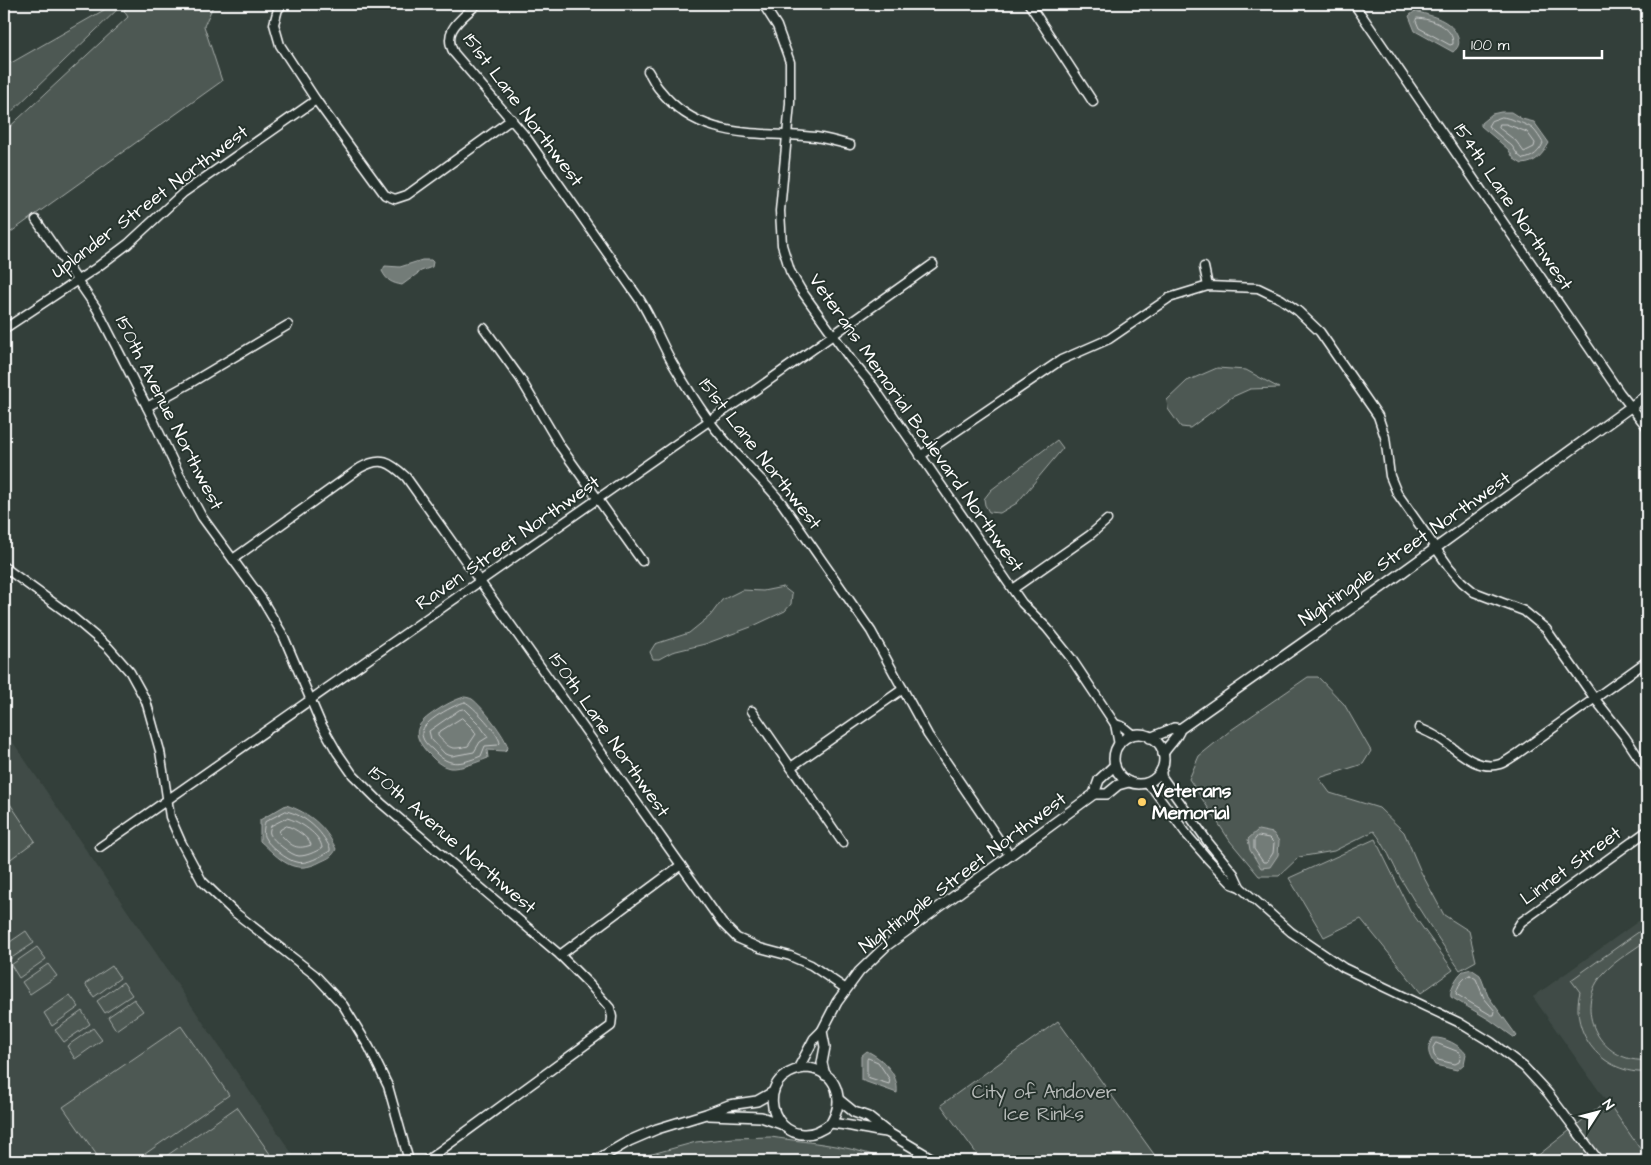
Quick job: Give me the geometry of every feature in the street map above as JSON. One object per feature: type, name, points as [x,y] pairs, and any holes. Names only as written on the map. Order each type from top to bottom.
[{"type":"street","points":[[283,4],[278,9],[274,24],[280,45],[316,100],[385,195],[395,199],[407,195],[512,119]]},
{"type":"street","name":"151st Lane Northwest","points":[[477,4],[451,29],[449,44],[454,53],[526,137],[640,300],[650,316],[672,363],[709,421],[734,452],[781,502],[871,631],[928,734],[1010,856]]},
{"type":"street","name":"Veterans Memorial Boulevard Northwest","points":[[764,4],[777,26],[790,62],[790,103],[780,211],[782,245],[793,278],[872,386],[1022,603],[1062,646],[1114,724],[1119,745]]},
{"type":"street","points":[[1028,4],[1093,102]]},
{"type":"street","name":"154th Lane Northwest","points":[[1354,4],[1620,393],[1647,427]]},
{"type":"street","points":[[648,71],[659,90],[671,102],[700,122],[715,128],[734,132],[818,138],[850,146]]},
{"type":"street","name":"Uplander Street Northwest","points":[[4,329],[128,244],[183,193],[316,100]]},
{"type":"street","name":"150th Avenue Northwest","points":[[36,220],[97,309],[202,517],[261,598],[283,635],[321,724],[353,775],[374,796],[560,955],[602,996],[610,1008],[611,1026],[426,1161]]},
{"type":"street","name":"Raven Street Northwest","points":[[100,847],[709,421],[754,392],[933,264]]},
{"type":"street","points":[[1204,267],[1208,286]]},
{"type":"street","points":[[920,456],[1061,360],[1109,338],[1169,298],[1208,286],[1258,288],[1298,310],[1320,332],[1378,416],[1385,437],[1390,476],[1397,494],[1454,574],[1474,592],[1524,611],[1546,629],[1647,770]]},
{"type":"street","points":[[147,406],[187,385],[288,324]]},
{"type":"street","points":[[484,328],[520,378],[560,446],[642,561]]},
{"type":"street","name":"Nightingale Street Northwest","points":[[1150,738],[1174,728],[1180,728],[1647,395]]},
{"type":"street","name":"150th Lane Northwest","points":[[233,559],[360,468],[378,461],[392,464],[406,477],[722,923],[737,938],[760,948],[790,956],[811,966],[846,989]]},
{"type":"street","points":[[1013,589],[1107,520]]},
{"type":"street","points":[[4,567],[70,615],[108,646],[130,672],[146,701],[160,751],[170,817],[202,881],[233,912],[315,975],[343,1005],[369,1047],[388,1086],[409,1161]]},
{"type":"street","points":[[1419,728],[1438,737],[1463,756],[1475,762],[1500,764],[1517,754],[1647,661]]},
{"type":"street","points":[[791,767],[903,689]]},
{"type":"street","points":[[752,712],[843,843]]},
{"type":"street","points":[[1114,724],[1122,726],[1133,735]]},
{"type":"street","name":"Nightingale Street Northwest","points":[[1163,754],[1178,735],[1180,728]]},
{"type":"street","points":[[1133,735],[1150,738],[1156,742],[1163,754],[1161,770],[1154,779],[1146,783],[1129,782],[1118,772],[1115,765],[1114,757],[1119,745],[1126,738],[1133,735]]},
{"type":"street","name":"Nightingale Street Northwest","points":[[798,1069],[814,1039],[822,1031],[846,989],[859,972],[886,946],[1094,794],[1099,780],[1115,765]]},
{"type":"street","points":[[1161,770],[1162,777],[1208,842],[1234,874],[1240,886],[1291,932],[1344,968],[1458,1022],[1491,1042],[1524,1067],[1548,1093],[1599,1161]]},
{"type":"street","name":"Nightingale Street Northwest","points":[[1094,794],[1107,794],[1118,785],[1129,782]]},
{"type":"street","points":[[1146,783],[1154,790],[1208,860],[1232,884],[1240,886]]},
{"type":"street","name":"Linnet Street","points":[[1516,930],[1521,922],[1647,831]]},
{"type":"street","points":[[560,955],[681,865]]},
{"type":"street","points":[[822,1031],[825,1046],[822,1063],[825,1075]]},
{"type":"street","points":[[706,1114],[726,1117],[761,1117],[781,1124],[790,1131],[800,1134],[812,1134],[822,1130],[831,1123],[836,1114],[838,1099],[833,1082],[816,1070],[805,1068],[785,1075],[778,1082],[773,1092],[773,1109],[781,1124]]},
{"type":"street","points":[[595,1161],[644,1134],[728,1105],[756,1100],[773,1092]]},
{"type":"street","points":[[838,1099],[854,1112],[868,1118],[887,1132],[936,1161]]},
{"type":"street","points":[[831,1123],[887,1132]]},
{"type":"shaded area","points":[[4,729],[297,1161],[4,1161]]},
{"type":"shaded area","points":[[1647,915],[1647,1159],[1533,997]]},
{"type":"green space","points":[[111,4],[123,4],[4,119],[4,55],[11,63],[104,10]]},
{"type":"green space","points":[[129,4],[214,4],[204,26],[222,81],[4,237],[4,132],[128,17],[124,11]]},
{"type":"green space","points":[[1217,368],[1246,370],[1279,388],[1250,389],[1232,397],[1190,428],[1181,427],[1168,409],[1167,400],[1187,381]]},
{"type":"green space","points":[[1057,440],[1063,448],[1017,503],[1000,513],[989,512],[984,499],[991,490]]},
{"type":"green space","points":[[783,587],[792,594],[791,604],[785,611],[751,627],[705,644],[672,652],[659,659],[653,659],[650,652],[655,644],[689,633],[710,616],[722,600],[742,590],[763,591]]},
{"type":"green space","points":[[1308,677],[1318,677],[1344,704],[1371,751],[1363,764],[1319,778],[1330,793],[1379,808],[1404,832],[1421,872],[1444,915],[1469,931],[1476,961],[1460,970],[1415,902],[1374,831],[1334,851],[1299,857],[1279,876],[1259,876],[1230,841],[1189,779],[1199,756],[1231,730]]},
{"type":"green space","points":[[4,795],[35,841],[4,864]]},
{"type":"green space","points":[[1375,839],[1410,910],[1453,970],[1421,993],[1361,919],[1324,937],[1289,878]]},
{"type":"green space","points":[[1647,926],[1647,940],[1613,964],[1597,982],[1591,996],[1590,1010],[1598,1036],[1607,1047],[1619,1055],[1632,1059],[1647,1060],[1647,1072],[1631,1071],[1617,1067],[1593,1049],[1585,1037],[1580,1023],[1578,1008],[1580,992],[1571,980]]},
{"type":"green space","points":[[26,931],[34,943],[7,961],[4,956],[4,946]]},
{"type":"green space","points":[[37,947],[46,959],[19,978],[11,965]]},
{"type":"green space","points":[[48,964],[57,976],[30,994],[22,982]]},
{"type":"green space","points":[[112,966],[120,978],[94,997],[85,984]]},
{"type":"green space","points":[[123,982],[132,995],[105,1013],[97,1001]]},
{"type":"green space","points":[[70,995],[79,1007],[52,1026],[44,1013]]},
{"type":"green space","points":[[134,999],[143,1011],[116,1030],[108,1017]]},
{"type":"green space","points":[[82,1011],[90,1024],[64,1042],[55,1030]]},
{"type":"green space","name":"City of Andover Ice Rinks","points":[[1058,1021],[1156,1157],[1150,1161],[982,1161],[941,1105]]},
{"type":"green space","points":[[181,1026],[229,1095],[135,1161],[101,1161],[63,1107]]},
{"type":"green space","points":[[93,1028],[102,1040],[75,1059],[67,1046]]},
{"type":"green space","points":[[1607,1101],[1647,1161],[1531,1161],[1530,1159],[1536,1157]]},
{"type":"green space","points":[[237,1107],[275,1161],[159,1161]]},
{"type":"green space","points":[[771,1137],[860,1151],[888,1161],[633,1161],[641,1157],[696,1142]]},
{"type":"water","points":[[1415,11],[1440,19],[1451,26],[1459,40],[1458,46],[1453,52],[1415,31],[1409,16]]},
{"type":"water","points":[[1511,112],[1522,119],[1534,122],[1549,143],[1538,158],[1522,164],[1514,159],[1508,149],[1481,126],[1481,123],[1492,114]]},
{"type":"water","points":[[422,260],[431,260],[433,262],[432,267],[421,271],[402,285],[390,281],[382,271],[385,266],[400,267]]},
{"type":"water","points":[[464,697],[472,699],[482,708],[493,722],[508,748],[505,751],[487,750],[488,758],[464,766],[450,768],[440,764],[428,753],[422,746],[417,734],[420,725],[429,716],[446,705]]},
{"type":"water","points":[[286,805],[309,816],[322,827],[336,849],[332,855],[312,865],[295,866],[281,859],[260,841],[260,820]]},
{"type":"water","points":[[1258,830],[1273,833],[1279,841],[1278,855],[1270,867],[1261,868],[1250,850],[1248,839]]},
{"type":"water","points":[[1471,969],[1480,975],[1488,996],[1517,1036],[1515,1038],[1490,1020],[1451,997],[1452,987],[1458,976],[1463,971]]},
{"type":"water","points":[[1433,1038],[1447,1040],[1460,1048],[1466,1054],[1464,1064],[1457,1070],[1435,1065],[1429,1052],[1429,1045]]},
{"type":"water","points":[[867,1051],[879,1058],[893,1073],[897,1093],[861,1080],[861,1056]]},
{"type":"place","name":"Veterans Memorial","points":[[1142,802]]}]
